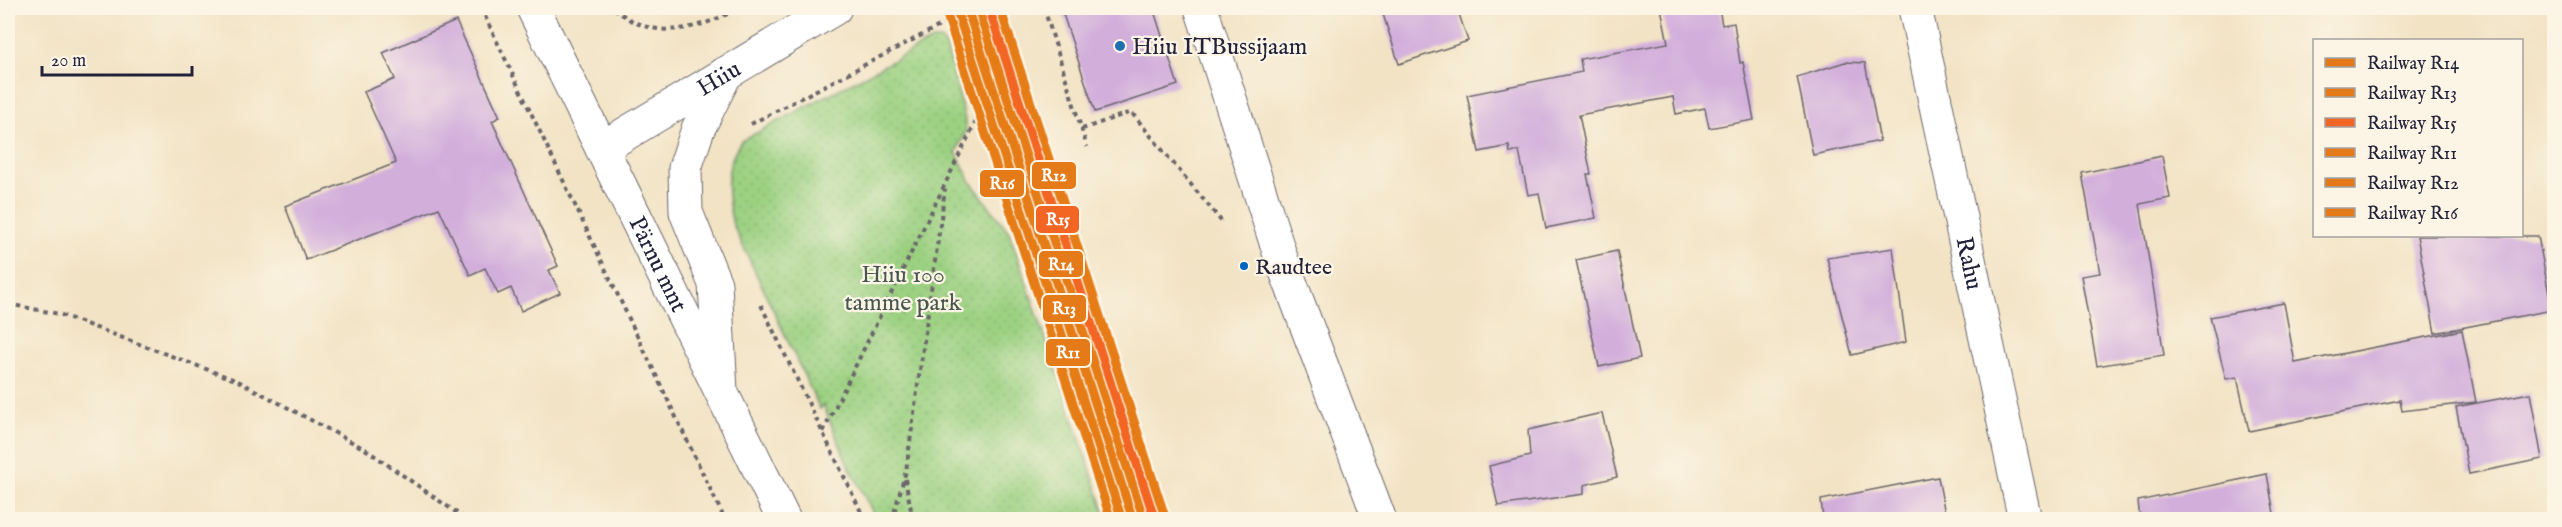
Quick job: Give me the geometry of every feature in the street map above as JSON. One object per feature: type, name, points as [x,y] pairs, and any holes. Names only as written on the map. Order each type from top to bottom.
[{"type":"street","name":"Pärnu mnt","points":[[533,8],[784,519]]},
{"type":"street","name":"Hiiu","points":[[602,148],[835,8]]},
{"type":"street","points":[[1201,8],[1281,258],[1380,519]]},
{"type":"street","name":"Rahu","points":[[1915,8],[2025,519]]},
{"type":"street","points":[[721,392],[714,284],[686,212],[685,168],[698,129],[726,73]]},
{"type":"path","points":[[481,8],[725,519]]},
{"type":"path","points":[[614,8],[627,19],[644,27],[673,31],[717,20],[739,8]]},
{"type":"path","points":[[744,127],[974,8]]},
{"type":"path","points":[[1044,8],[1087,147]]},
{"type":"path","points":[[953,18],[980,114],[1000,173]]},
{"type":"path","points":[[1082,129],[1131,112],[1222,223]]},
{"type":"path","points":[[823,432],[980,114]]},
{"type":"path","points":[[892,519],[904,476],[946,184]]},
{"type":"path","points":[[760,303],[865,519]]},
{"type":"path","points":[[8,304],[59,314],[238,381],[365,449],[467,519]]},
{"type":"path","points":[[904,476],[913,519]]},
{"type":"path","points":[[1091,519],[1113,509]]},
{"type":"green space","name":"Hiiu 100 tamme park","points":[[932,40],[940,40],[946,45],[965,120],[966,131],[956,152],[971,182],[1009,232],[1107,519],[876,519],[847,462],[823,405],[820,409],[733,225],[728,182],[731,161],[741,141]]},
{"type":"building","name":"Hiiu ITBussijaam","points":[[1061,8],[1153,8],[1178,85],[1095,112]]},
{"type":"building","points":[[1381,8],[1457,8],[1468,41],[1399,64]]},
{"type":"building","points":[[1661,8],[1719,8],[1722,25],[1734,23],[1740,63],[1743,62],[1754,120],[1709,128],[1705,108],[1676,114],[1673,97],[1579,115],[1591,174],[1587,174],[1596,218],[1546,228],[1539,193],[1528,195],[1519,151],[1510,153],[1509,146],[1479,152],[1467,95],[1582,72],[1580,59],[1668,43]]},
{"type":"building","points":[[456,21],[500,117],[492,121],[558,266],[549,270],[560,293],[521,311],[511,288],[498,294],[485,268],[470,275],[439,208],[306,260],[285,206],[396,163],[364,92],[395,79],[383,53]]},
{"type":"building","points":[[1845,62],[1865,63],[1880,141],[1813,155],[1797,77]]},
{"type":"building","points":[[2162,156],[2170,198],[2140,204],[2164,355],[2097,366],[2081,276],[2100,273],[2082,173]]},
{"type":"building","points":[[2538,236],[2552,310],[2435,333],[2417,237]]},
{"type":"building","points":[[1893,248],[1906,342],[1852,355],[1827,258]]},
{"type":"building","points":[[1617,251],[1640,358],[1599,367],[1576,260]]},
{"type":"building","points":[[2284,303],[2295,363],[2462,330],[2476,402],[2402,411],[2400,400],[2249,431],[2237,377],[2226,379],[2210,317]]},
{"type":"building","points":[[2530,393],[2542,459],[2469,474],[2456,407]]},
{"type":"building","points":[[1602,413],[1617,477],[1584,485],[1584,494],[1498,506],[1489,466],[1530,456],[1528,430]]},
{"type":"building","points":[[2267,474],[2275,519],[2140,519],[2138,501]]},
{"type":"building","points":[[1938,477],[1946,519],[1823,519],[1821,500]]},
{"type":"rail line","name":"R14","points":[[978,8],[1144,520]]},
{"type":"rail line","name":"R15","points":[[989,8],[1154,517]]},
{"type":"rail line","name":"R12","points":[[1000,8],[1164,514]]},
{"type":"rail line","name":"R13","points":[[968,11],[1133,520]]},
{"type":"rail line","name":"R11","points":[[958,14],[1122,520]]},
{"type":"rail line","name":"R16","points":[[948,18],[1111,520]]},
{"type":"place","name":"Hiiu ITBussijaam","points":[[1120,46]]},
{"type":"place","name":"Raudtee","points":[[1244,266]]}]
